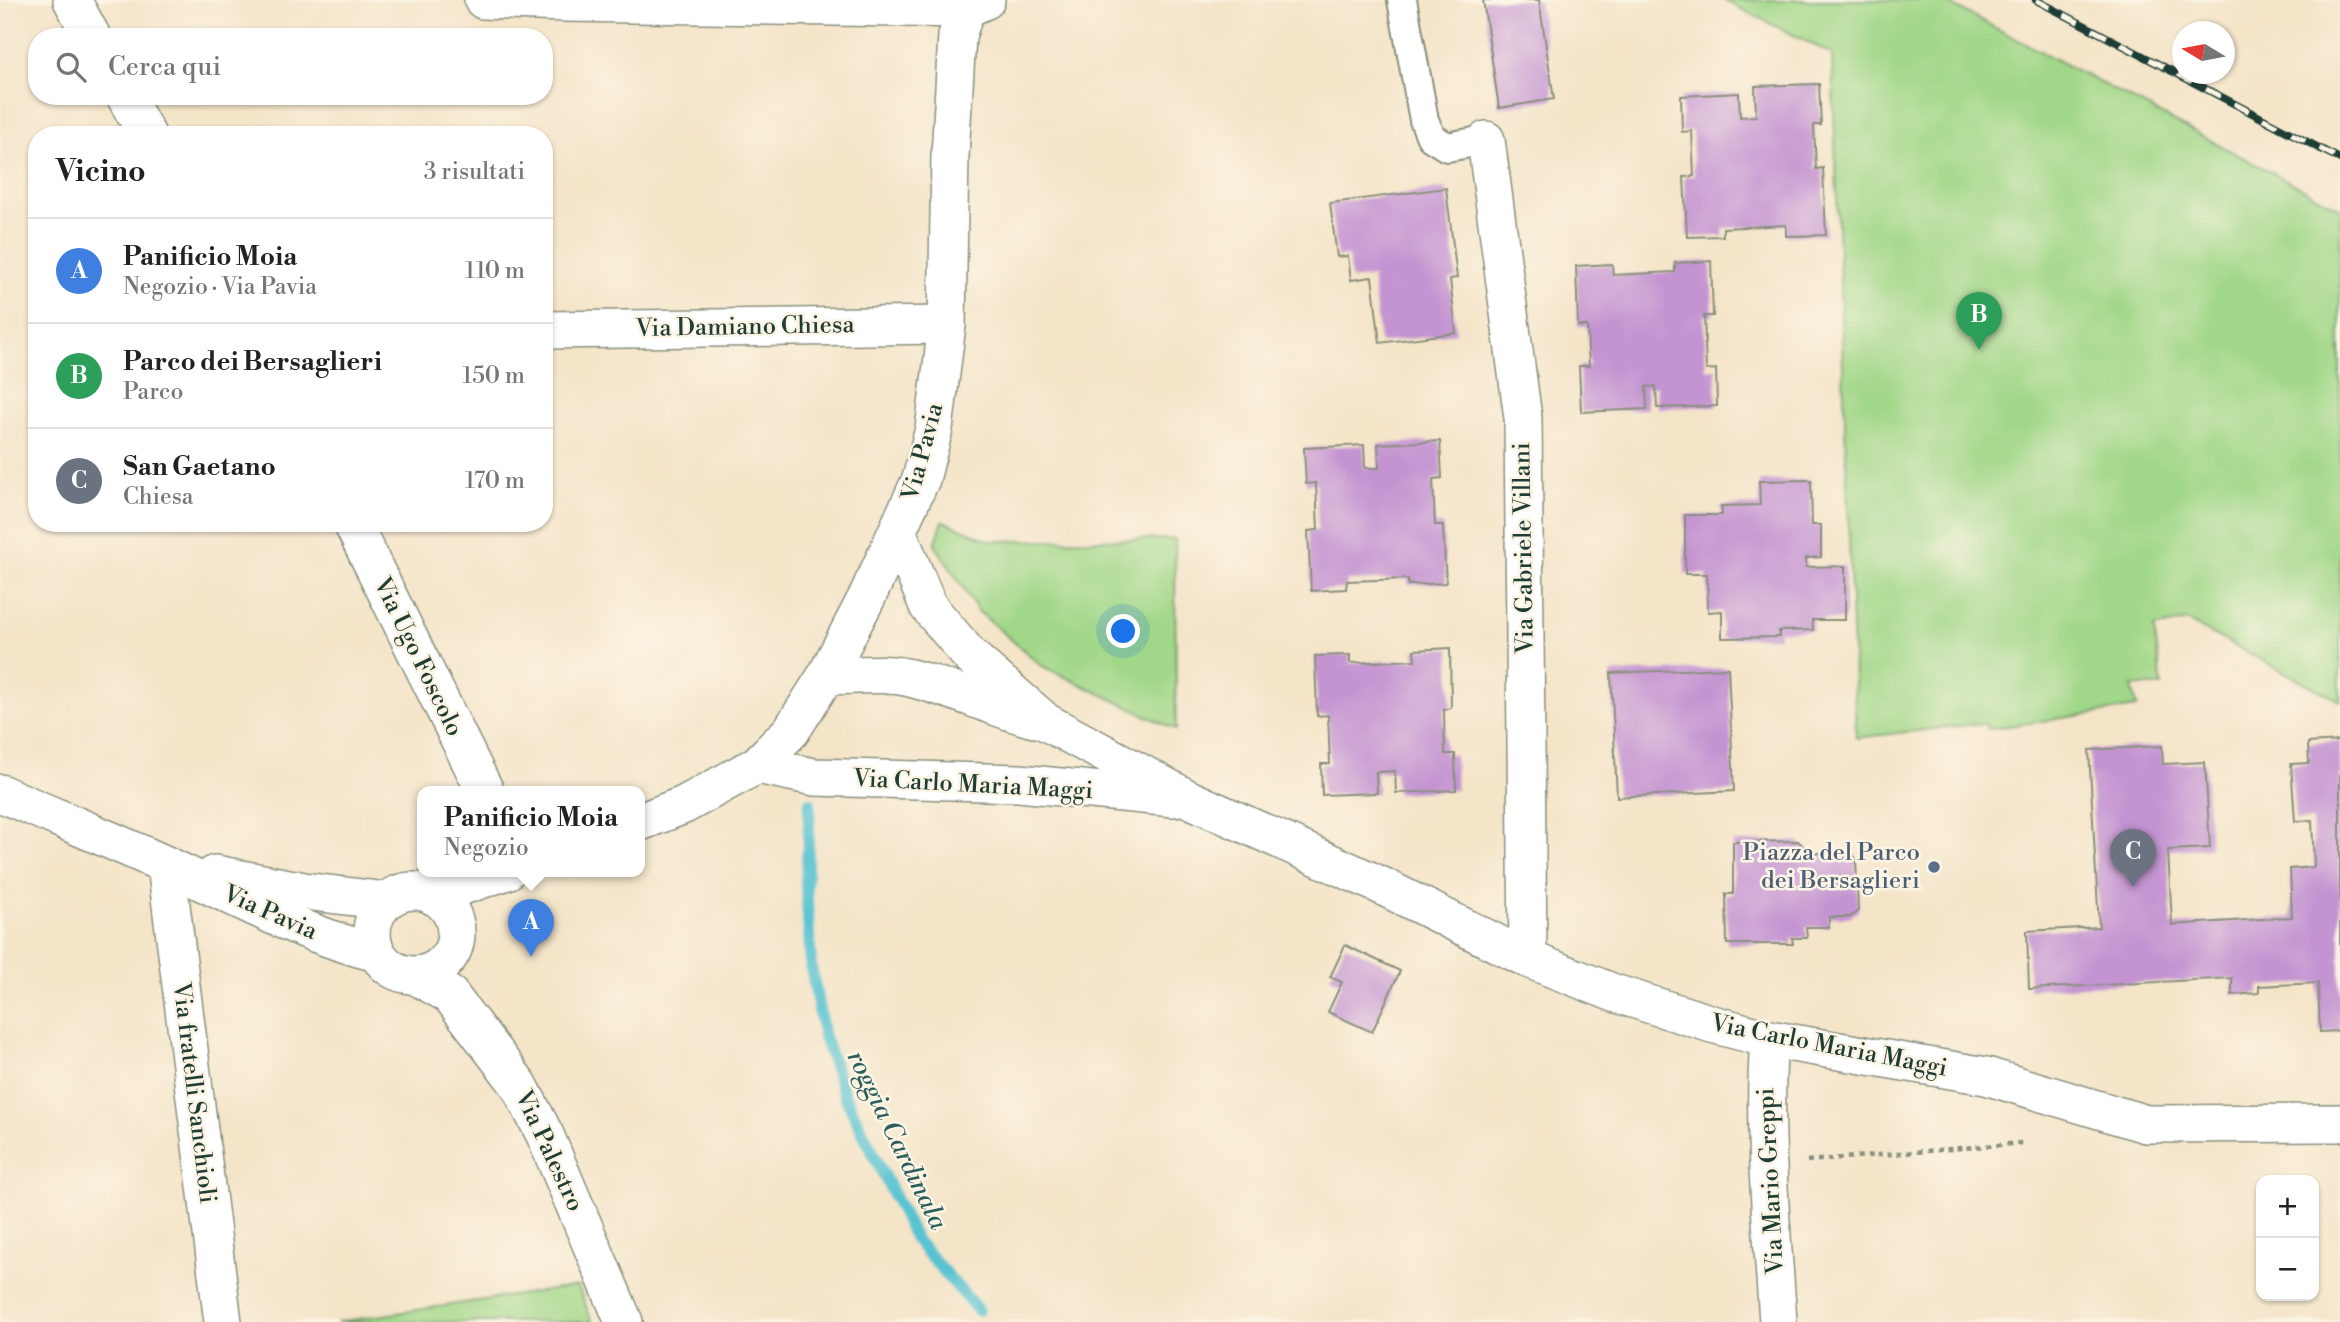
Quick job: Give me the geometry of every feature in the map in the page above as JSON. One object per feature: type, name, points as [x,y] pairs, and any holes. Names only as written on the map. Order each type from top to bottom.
[{"type":"street","points":[[72,0],[87,28]]},
{"type":"street","points":[[483,0],[565,3],[973,3]]},
{"type":"street","points":[[1402,0],[1424,120],[1431,137],[1447,147],[1486,140]]},
{"type":"street","name":"Via Pavia","points":[[645,820],[684,805],[757,765],[792,731],[826,676],[898,533],[921,479],[934,429],[947,325],[952,116],[957,36],[973,3]]},
{"type":"street","points":[[130,105],[142,126]]},
{"type":"street","name":"Via Gabriele Villani","points":[[1486,140],[1523,418],[1528,959]]},
{"type":"street","name":"Via Damiano Chiesa","points":[[553,330],[947,325]]},
{"type":"street","name":"Via Ugo Foscolo","points":[[356,532],[483,786]]},
{"type":"street","name":"Via Carlo Maria Maggi","points":[[898,533],[928,606],[970,656],[1046,722],[1189,799],[1380,885],[1528,959],[1614,993],[1712,1024],[1769,1039],[1986,1076],[2146,1124],[2340,1123]]},
{"type":"street","name":"Via Carlo Maria Maggi","points":[[826,676],[880,675],[913,678],[1000,710],[1046,722]]},
{"type":"street","name":"Via Carlo Maria Maggi","points":[[757,765],[814,777],[1019,783],[1189,799]]},
{"type":"street","name":"Via Pavia","points":[[0,793],[166,865],[265,912],[343,945],[377,953]]},
{"type":"street","name":"Via Pavia","points":[[166,865],[304,891],[387,901]]},
{"type":"street","name":"Via fratelli Sanchioli","points":[[166,865],[223,1322]]},
{"type":"street","points":[[433,896],[491,877]]},
{"type":"street","points":[[450,995],[453,942],[448,909],[433,896],[409,891],[387,901],[378,912],[373,925],[372,940],[384,963],[393,970],[416,976],[428,973],[440,967],[453,942],[491,877]]},
{"type":"street","name":"Via Palestro","points":[[416,976],[450,995],[519,1085],[545,1135],[624,1322]]},
{"type":"street","name":"Via Mario Greppi","points":[[1769,1039],[1766,1079],[1768,1164],[1778,1322]]},
{"type":"path","points":[[1768,1164],[2022,1143]]},
{"type":"green space","points":[[1723,0],[1942,0],[2340,208],[2340,701],[2187,621],[2154,628],[2162,686],[2132,686],[2137,707],[1988,729],[1985,723],[1856,738],[1832,54]]},
{"type":"green space","points":[[943,521],[991,541],[1175,539],[1176,730],[1042,666],[978,611],[935,544]]},
{"type":"green space","points":[[578,1286],[592,1322],[337,1322]]},
{"type":"building","points":[[1483,0],[1539,0],[1554,99],[1499,108]]},
{"type":"building","points":[[1819,84],[1821,125],[1814,125],[1816,169],[1823,168],[1826,235],[1786,236],[1786,225],[1723,228],[1723,236],[1687,237],[1684,177],[1694,176],[1692,131],[1682,132],[1681,96],[1739,93],[1740,117],[1756,116],[1755,86]]},
{"type":"building","points":[[1446,188],[1457,278],[1450,279],[1456,333],[1380,343],[1372,277],[1351,280],[1348,256],[1337,257],[1330,203]]},
{"type":"building","points":[[1711,261],[1713,316],[1704,316],[1706,370],[1716,369],[1717,406],[1657,408],[1656,386],[1646,387],[1647,409],[1581,412],[1579,366],[1589,366],[1587,326],[1578,326],[1576,266],[1612,264],[1613,275],[1675,272],[1675,263]]},
{"type":"building","points":[[1440,441],[1442,478],[1433,479],[1435,525],[1443,525],[1446,583],[1408,585],[1408,579],[1347,581],[1346,589],[1311,591],[1308,531],[1318,530],[1316,483],[1306,484],[1304,448],[1364,445],[1365,468],[1379,468],[1378,444]]},
{"type":"building","points":[[1811,480],[1812,525],[1821,525],[1821,557],[1806,558],[1806,567],[1845,566],[1845,620],[1812,620],[1813,630],[1779,631],[1779,637],[1722,638],[1722,611],[1708,612],[1707,574],[1685,574],[1685,515],[1722,515],[1721,506],[1760,505],[1759,481]]},
{"type":"building","points":[[1450,648],[1451,708],[1444,710],[1445,754],[1455,754],[1456,790],[1396,793],[1395,771],[1376,772],[1377,793],[1322,795],[1321,764],[1330,764],[1328,715],[1317,716],[1315,656],[1350,655],[1350,663],[1415,660],[1414,650]]},
{"type":"building","points":[[1728,668],[1734,791],[1617,797],[1611,673]]},
{"type":"building","points":[[2340,741],[2340,1031],[2320,1032],[2318,983],[2259,986],[2259,993],[2232,995],[2232,978],[2029,989],[2027,931],[2099,927],[2089,750],[2162,746],[2163,764],[2205,762],[2210,848],[2168,850],[2172,925],[2292,917],[2290,869],[2314,867],[2312,820],[2295,821],[2291,764],[2309,763],[2308,743]]},
{"type":"building","points":[[1798,841],[1811,854],[1850,850],[1856,859],[1858,911],[1850,917],[1829,917],[1829,927],[1806,927],[1807,938],[1792,938],[1793,944],[1727,944],[1726,894],[1733,894],[1733,842]]},
{"type":"building","points":[[1345,945],[1400,971],[1372,1032],[1328,1012],[1342,982],[1330,977]]},
{"type":"waterway","name":"roggia Cardinala","points":[[810,803],[806,885],[811,966],[824,1037],[845,1096],[915,1239],[978,1310]]},
{"type":"railway","points":[[2036,0],[2340,159]]},
{"type":"place","name":"Parco dei Bersaglieri","points":[[1979,350]]},
{"type":"place","name":"Piazza del Parco dei Bersaglieri","points":[[1934,867]]},
{"type":"place","name":"San Gaetano","points":[[2133,887]]},
{"type":"place","name":"Panificio Moia","points":[[531,957]]}]
